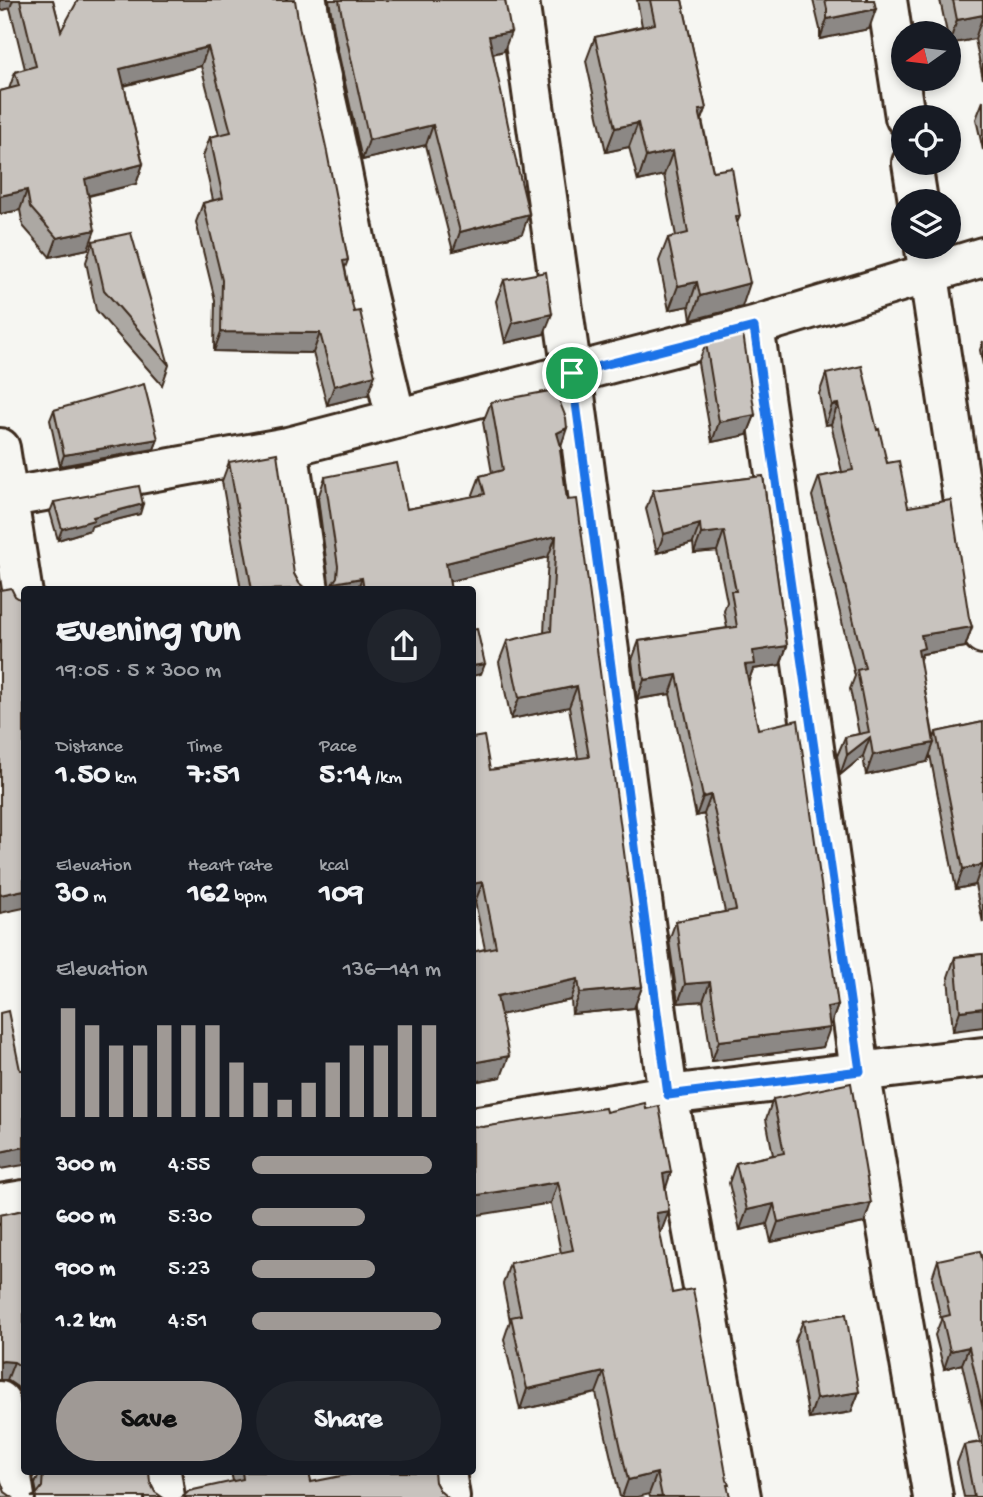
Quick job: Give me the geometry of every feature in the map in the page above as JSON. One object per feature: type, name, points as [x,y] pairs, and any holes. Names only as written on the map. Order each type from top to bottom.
[{"type":"street","points":[[307,0],[314,46],[363,278],[396,418]]},
{"type":"street","points":[[519,0],[572,373],[668,1095],[741,1497]]},
{"type":"street","points":[[887,0],[903,105]]},
{"type":"street","points":[[4,498],[288,447],[754,327],[927,260],[983,257]]},
{"type":"street","points":[[927,260],[983,635]]},
{"type":"street","points":[[754,327],[860,1071],[933,1497]]},
{"type":"street","points":[[288,447],[308,586]]},
{"type":"street","points":[[0,448],[4,498],[21,586]]},
{"type":"street","points":[[476,1126],[668,1095],[983,1057]]},
{"type":"street","points":[[0,1204],[21,1200]]},
{"type":"street","points":[[0,1401],[15,1497]]},
{"type":"street","points":[[161,1475],[165,1497]]},
{"type":"street","points":[[446,1475],[450,1497]]},
{"type":"building","points":[[20,0],[53,0],[61,31],[78,0],[295,0],[348,260],[343,261],[354,312],[360,311],[375,375],[334,386],[320,333],[221,332],[222,280],[203,203],[223,198],[210,137],[231,132],[208,47],[120,69],[143,164],[85,179],[95,230],[57,238],[30,207],[27,190],[0,196],[0,91],[19,86],[15,72],[36,66]]},
{"type":"building","points":[[339,0],[505,0],[511,32],[489,36],[529,214],[460,232],[433,125],[369,140]]},
{"type":"building","points":[[650,0],[682,0],[706,109],[699,110],[713,171],[732,168],[740,216],[736,217],[750,283],[700,296],[697,282],[678,286],[668,238],[688,233],[673,151],[646,157],[638,123],[615,128],[595,37],[655,24]]},
{"type":"building","points":[[825,0],[874,0],[876,9],[827,19]]},
{"type":"building","points":[[953,0],[983,0],[983,15],[957,20]]},
{"type":"building","points":[[131,233],[169,365],[104,290],[93,241]]},
{"type":"building","points":[[546,272],[552,314],[513,323],[504,280]]},
{"type":"building","points":[[743,333],[755,415],[719,422],[706,343]]},
{"type":"building","points":[[862,366],[887,463],[899,461],[908,507],[951,500],[972,627],[921,635],[924,648],[918,650],[934,743],[873,755],[870,737],[847,755],[845,737],[869,732],[857,670],[865,668],[819,477],[853,470],[838,404],[832,405],[826,374]]},
{"type":"building","points":[[144,384],[158,439],[64,455],[54,410]]},
{"type":"building","points":[[555,390],[566,418],[567,428],[557,433],[562,450],[567,500],[577,499],[642,987],[580,993],[578,979],[497,996],[509,1056],[476,1062],[476,951],[496,947],[483,882],[476,883],[476,737],[484,736],[490,770],[589,757],[577,686],[519,698],[507,641],[551,631],[556,536],[446,563],[450,586],[363,586],[362,578],[333,583],[337,577],[338,566],[325,477],[397,463],[407,509],[485,494],[480,476],[503,470],[491,402]]},
{"type":"building","points":[[277,453],[294,574],[302,586],[251,586],[229,462]]},
{"type":"building","points":[[763,476],[787,646],[753,651],[755,664],[745,665],[758,729],[798,720],[838,1005],[827,1007],[830,1028],[719,1041],[710,982],[685,984],[676,921],[736,910],[711,795],[703,797],[677,675],[644,680],[639,641],[737,627],[731,591],[736,591],[724,531],[701,534],[700,524],[664,534],[653,490]]},
{"type":"building","points":[[139,486],[143,504],[93,517],[94,520],[62,529],[54,502]]},
{"type":"building","points":[[11,588],[21,600],[21,891],[0,895],[0,590]]},
{"type":"building","points":[[476,629],[485,664],[476,665]]},
{"type":"building","points":[[983,722],[983,869],[982,865],[963,869],[936,732]]},
{"type":"building","points":[[983,954],[983,1008],[960,1011],[955,957]]},
{"type":"building","points":[[8,1011],[21,1070],[21,1148],[0,1152],[0,1013]]},
{"type":"building","points":[[851,1083],[871,1203],[778,1222],[774,1204],[747,1210],[736,1163],[784,1153],[773,1099]]},
{"type":"building","points":[[645,1103],[646,1109],[659,1106],[671,1172],[663,1174],[669,1211],[656,1213],[672,1293],[693,1289],[730,1497],[662,1497],[657,1473],[628,1480],[604,1372],[527,1389],[511,1317],[521,1315],[510,1263],[573,1250],[558,1182],[476,1195],[476,1126],[605,1108],[606,1112]]},
{"type":"building","points":[[21,1211],[21,1367],[14,1362],[0,1362],[0,1215]]},
{"type":"building","points":[[980,1251],[983,1262],[983,1410],[969,1347],[950,1351],[942,1317],[950,1315],[938,1260]]},
{"type":"building","points":[[846,1314],[859,1392],[816,1399],[803,1321]]},
{"type":"building","points":[[983,1442],[983,1497],[974,1497],[964,1445]]},
{"type":"building","points":[[43,1475],[149,1475],[155,1492],[162,1497],[31,1497],[42,1487]]},
{"type":"building","points":[[242,1475],[310,1475],[311,1482],[346,1475],[434,1475],[440,1491],[447,1497],[182,1497],[189,1491],[243,1479]]},
{"type":"building","points":[[0,1479],[5,1492],[12,1497],[0,1497]]},
{"type":"route","points":[[754,327],[860,1071],[668,1095],[572,373],[754,327]]}]
